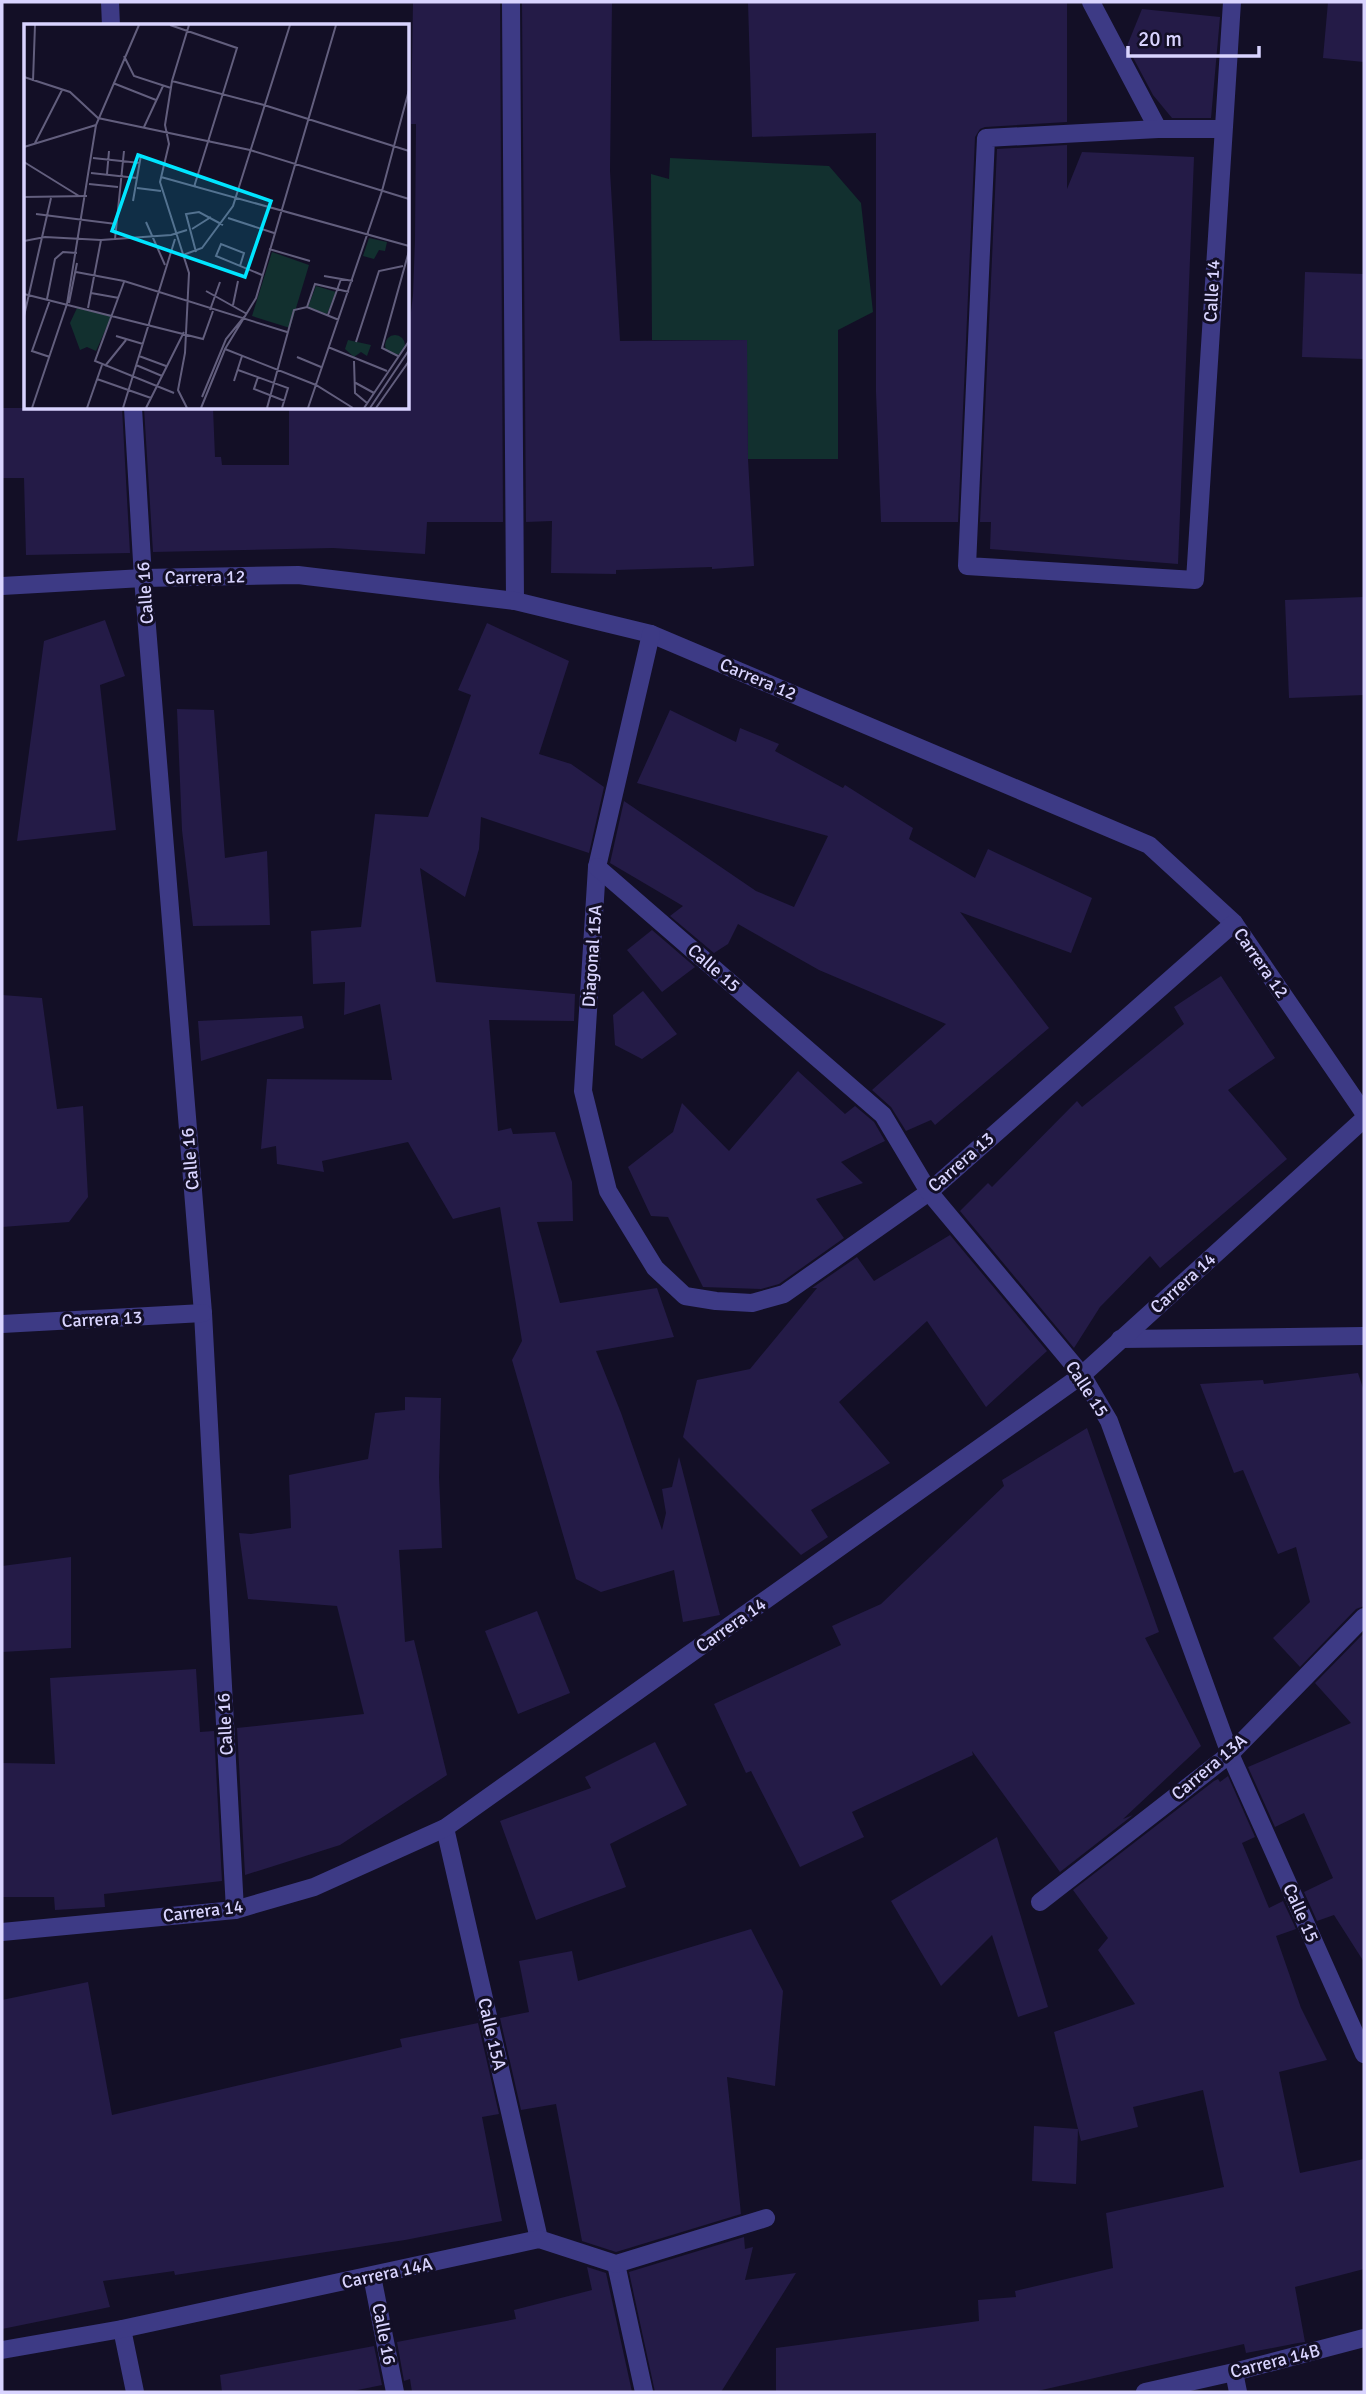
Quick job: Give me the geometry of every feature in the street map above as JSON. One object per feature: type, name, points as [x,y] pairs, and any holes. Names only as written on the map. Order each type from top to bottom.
[{"type":"street","points":[[110,2],[111,24]]},
{"type":"street","points":[[511,2],[515,601]]},
{"type":"street","points":[[1091,2],[1158,129],[1222,128]]},
{"type":"street","name":"Calle 14","points":[[1158,129],[986,138],[967,566],[1195,580],[1232,2]]},
{"type":"street","name":"Calle 16","points":[[133,410],[143,578],[203,1313],[235,1910]]},
{"type":"street","name":"Carrera 12","points":[[2,586],[143,578],[298,575],[515,601],[651,634],[1149,845],[1234,923],[1364,1113]]},
{"type":"street","name":"Diagonal 15A","points":[[651,634],[597,867],[583,1091],[608,1191],[654,1268]]},
{"type":"street","name":"Calle 15","points":[[597,867],[883,1115],[929,1192],[1082,1375],[1109,1421],[1230,1754],[1364,2054]]},
{"type":"street","name":"Carrera 13","points":[[654,1268],[685,1296],[752,1303],[784,1294],[929,1192],[1234,923]]},
{"type":"street","name":"Carrera 14","points":[[2,1932],[235,1910],[314,1887],[445,1828],[1082,1375],[1364,1119]]},
{"type":"street","name":"Carrera 13","points":[[2,1324],[203,1313]]},
{"type":"street","points":[[1120,1339],[1364,1336]]},
{"type":"street","name":"Carrera 13A","points":[[1040,1902],[1230,1754],[1364,1617]]},
{"type":"street","name":"Calle 15A","points":[[445,1828],[540,2239]]},
{"type":"street","points":[[540,2239],[616,2264],[766,2218]]},
{"type":"street","name":"Carrera 14A","points":[[2,2350],[122,2329],[540,2239]]},
{"type":"street","points":[[616,2264],[644,2392]]},
{"type":"street","name":"Calle 16","points":[[372,2276],[395,2392]]},
{"type":"street","points":[[122,2329],[135,2392]]},
{"type":"street","name":"Carrera 14B","points":[[1145,2392],[1364,2338]]},
{"type":"street","points":[[1234,2372],[1238,2392]]},
{"type":"green space","points":[[670,158],[829,166],[861,203],[873,312],[838,330],[838,459],[748,459],[746,340],[652,340],[651,174],[669,179]]},
{"type":"building","points":[[413,2],[500,2],[503,522],[427,522],[425,554],[333,548],[153,552],[144,410],[213,410],[215,457],[221,457],[222,465],[289,465],[289,410],[410,410],[416,124],[411,124]]},
{"type":"building","points":[[522,2],[612,2],[610,171],[620,341],[747,340],[748,459],[754,566],[616,570],[616,574],[551,573],[552,521],[526,522]]},
{"type":"building","points":[[748,2],[1067,2],[1067,122],[985,127],[980,129],[975,137],[958,522],[881,522],[876,392],[876,133],[752,137]]},
{"type":"building","points":[[1328,2],[1364,2],[1364,62],[1323,58]]},
{"type":"building","points":[[1142,9],[1220,17],[1211,118],[1172,118],[1153,95],[1127,46]]},
{"type":"building","points":[[1067,145],[1067,189],[1082,152],[1194,157],[1178,564],[990,549],[991,522],[980,522],[997,149]]},
{"type":"building","points":[[1305,272],[1364,274],[1364,359],[1302,357]]},
{"type":"building","points":[[2,408],[122,410],[130,553],[26,555],[24,478],[2,478]]},
{"type":"building","points":[[1364,597],[1364,695],[1289,698],[1285,600]]},
{"type":"building","points":[[105,620],[125,676],[100,685],[116,830],[17,841],[44,641]]},
{"type":"building","points":[[487,623],[569,661],[539,754],[571,764],[604,787],[589,853],[481,817],[479,849],[465,897],[420,868],[436,982],[575,994],[574,1021],[489,1020],[498,1131],[511,1128],[513,1134],[555,1132],[572,1182],[573,1221],[537,1222],[560,1303],[657,1288],[674,1337],[596,1351],[662,1530],[666,1513],[662,1489],[672,1487],[679,1457],[720,1615],[683,1622],[674,1570],[601,1592],[576,1579],[512,1360],[522,1341],[500,1207],[453,1219],[408,1142],[322,1161],[324,1172],[277,1164],[276,1146],[261,1149],[267,1079],[392,1080],[380,1004],[344,1015],[345,982],[313,984],[311,931],[361,927],[375,814],[428,817],[471,695],[458,690]]},
{"type":"building","points":[[177,709],[214,710],[225,858],[267,851],[270,925],[193,926],[182,830]]},
{"type":"building","points":[[670,710],[736,742],[740,728],[779,744],[775,751],[843,788],[845,785],[913,828],[909,839],[975,878],[988,849],[1092,898],[1071,953],[960,912],[1049,1028],[935,1125],[931,1120],[906,1131],[891,1107],[872,1090],[946,1024],[819,970],[738,924],[728,944],[714,953],[670,916],[683,906],[610,863],[624,801],[756,891],[794,907],[828,836],[637,783]]},
{"type":"building","points":[[652,930],[695,967],[662,992],[627,950]]},
{"type":"building","points":[[1221,976],[1275,1058],[1228,1090],[1287,1159],[1160,1268],[1150,1256],[1100,1307],[1074,1348],[960,1211],[988,1183],[992,1187],[1077,1101],[1082,1107],[1184,1024],[1174,1007]]},
{"type":"building","points":[[643,991],[677,1034],[642,1059],[615,1045],[613,1015]]},
{"type":"building","points":[[2,995],[42,998],[57,1109],[83,1106],[88,1197],[69,1222],[2,1227]]},
{"type":"building","points":[[302,1016],[304,1028],[201,1061],[198,1021]]},
{"type":"building","points":[[798,1071],[845,1114],[855,1106],[874,1122],[885,1141],[841,1162],[863,1183],[816,1199],[844,1238],[779,1284],[761,1289],[703,1287],[668,1217],[651,1216],[628,1167],[673,1132],[682,1103],[729,1151]]},
{"type":"building","points":[[950,1235],[1047,1351],[986,1407],[927,1321],[839,1402],[890,1463],[811,1510],[828,1537],[801,1555],[683,1437],[697,1380],[750,1369],[817,1288],[812,1288],[857,1257],[874,1281]]},
{"type":"building","points":[[1358,1373],[1364,1391],[1364,1606],[1356,1609],[1300,1667],[1273,1638],[1310,1602],[1296,1547],[1278,1554],[1243,1470],[1234,1473],[1200,1384],[1263,1380],[1264,1384]]},
{"type":"building","points":[[405,1397],[441,1398],[439,1477],[442,1548],[399,1550],[405,1642],[414,1640],[447,1775],[340,1845],[245,1875],[237,1728],[364,1714],[337,1606],[248,1599],[239,1533],[251,1534],[291,1528],[289,1475],[368,1459],[375,1413],[405,1410]]},
{"type":"building","points":[[1087,1428],[1159,1632],[1145,1638],[1201,1746],[1123,1819],[1133,1815],[1060,1872],[972,1751],[973,1755],[852,1812],[864,1837],[800,1867],[751,1771],[746,1773],[714,1704],[841,1645],[832,1626],[881,1604],[1004,1486],[1002,1480]]},
{"type":"building","points":[[71,1557],[71,1648],[2,1652],[2,1566]]},
{"type":"building","points":[[537,1611],[570,1693],[518,1714],[485,1631]]},
{"type":"building","points":[[1364,1633],[1364,1962],[1334,1915],[1317,1921],[1304,1892],[1333,1878],[1304,1813],[1275,1827],[1248,1767],[1351,1723],[1315,1683]]},
{"type":"building","points":[[196,1669],[200,1732],[214,1731],[222,1881],[104,1894],[105,1907],[55,1910],[54,1897],[2,1897],[2,1763],[55,1764],[50,1678]]},
{"type":"building","points":[[655,1742],[687,1805],[610,1844],[626,1887],[536,1920],[500,1821],[591,1788],[585,1777]]},
{"type":"building","points":[[1228,1776],[1255,1837],[1242,1843],[1269,1908],[1283,1901],[1296,1929],[1276,1936],[1301,2008],[1327,2060],[1279,2072],[1300,2173],[1364,2159],[1364,2269],[1295,2287],[1305,2342],[1246,2353],[1244,2344],[1033,2392],[776,2392],[776,2348],[979,2321],[978,2300],[1016,2297],[1015,2291],[1113,2268],[1106,2213],[1224,2187],[1203,2090],[1133,2107],[1138,2127],[1081,2141],[1054,2032],[1135,2004],[1098,1950],[1108,1938],[1073,1890],[1214,1781],[1218,1779],[1220,1782]]},
{"type":"building","points":[[997,1837],[1048,2007],[1018,2017],[992,1935],[941,1986],[891,1901]]},
{"type":"building","points":[[751,1929],[783,1991],[775,2086],[727,2077],[741,2214],[616,2252],[582,2241],[556,2104],[521,2110],[500,2018],[529,2012],[519,1961],[572,1951],[578,1981]]},
{"type":"building","points":[[88,1982],[112,2115],[402,2047],[400,2039],[478,2023],[499,2114],[482,2117],[502,2221],[405,2240],[175,2275],[174,2271],[103,2281],[110,2307],[2,2329],[2,2000]]},
{"type":"building","points":[[1034,2126],[1078,2129],[1076,2184],[1032,2181]]},
{"type":"building","points":[[744,2237],[745,2249],[753,2247],[745,2280],[796,2273],[721,2392],[655,2392],[629,2272]]},
{"type":"building","points":[[587,2267],[606,2273],[632,2392],[412,2392],[410,2379],[404,2381],[397,2342],[516,2319],[514,2310],[592,2290]]},
{"type":"building","points":[[374,2346],[382,2385],[348,2392],[222,2392],[220,2375]]}]
